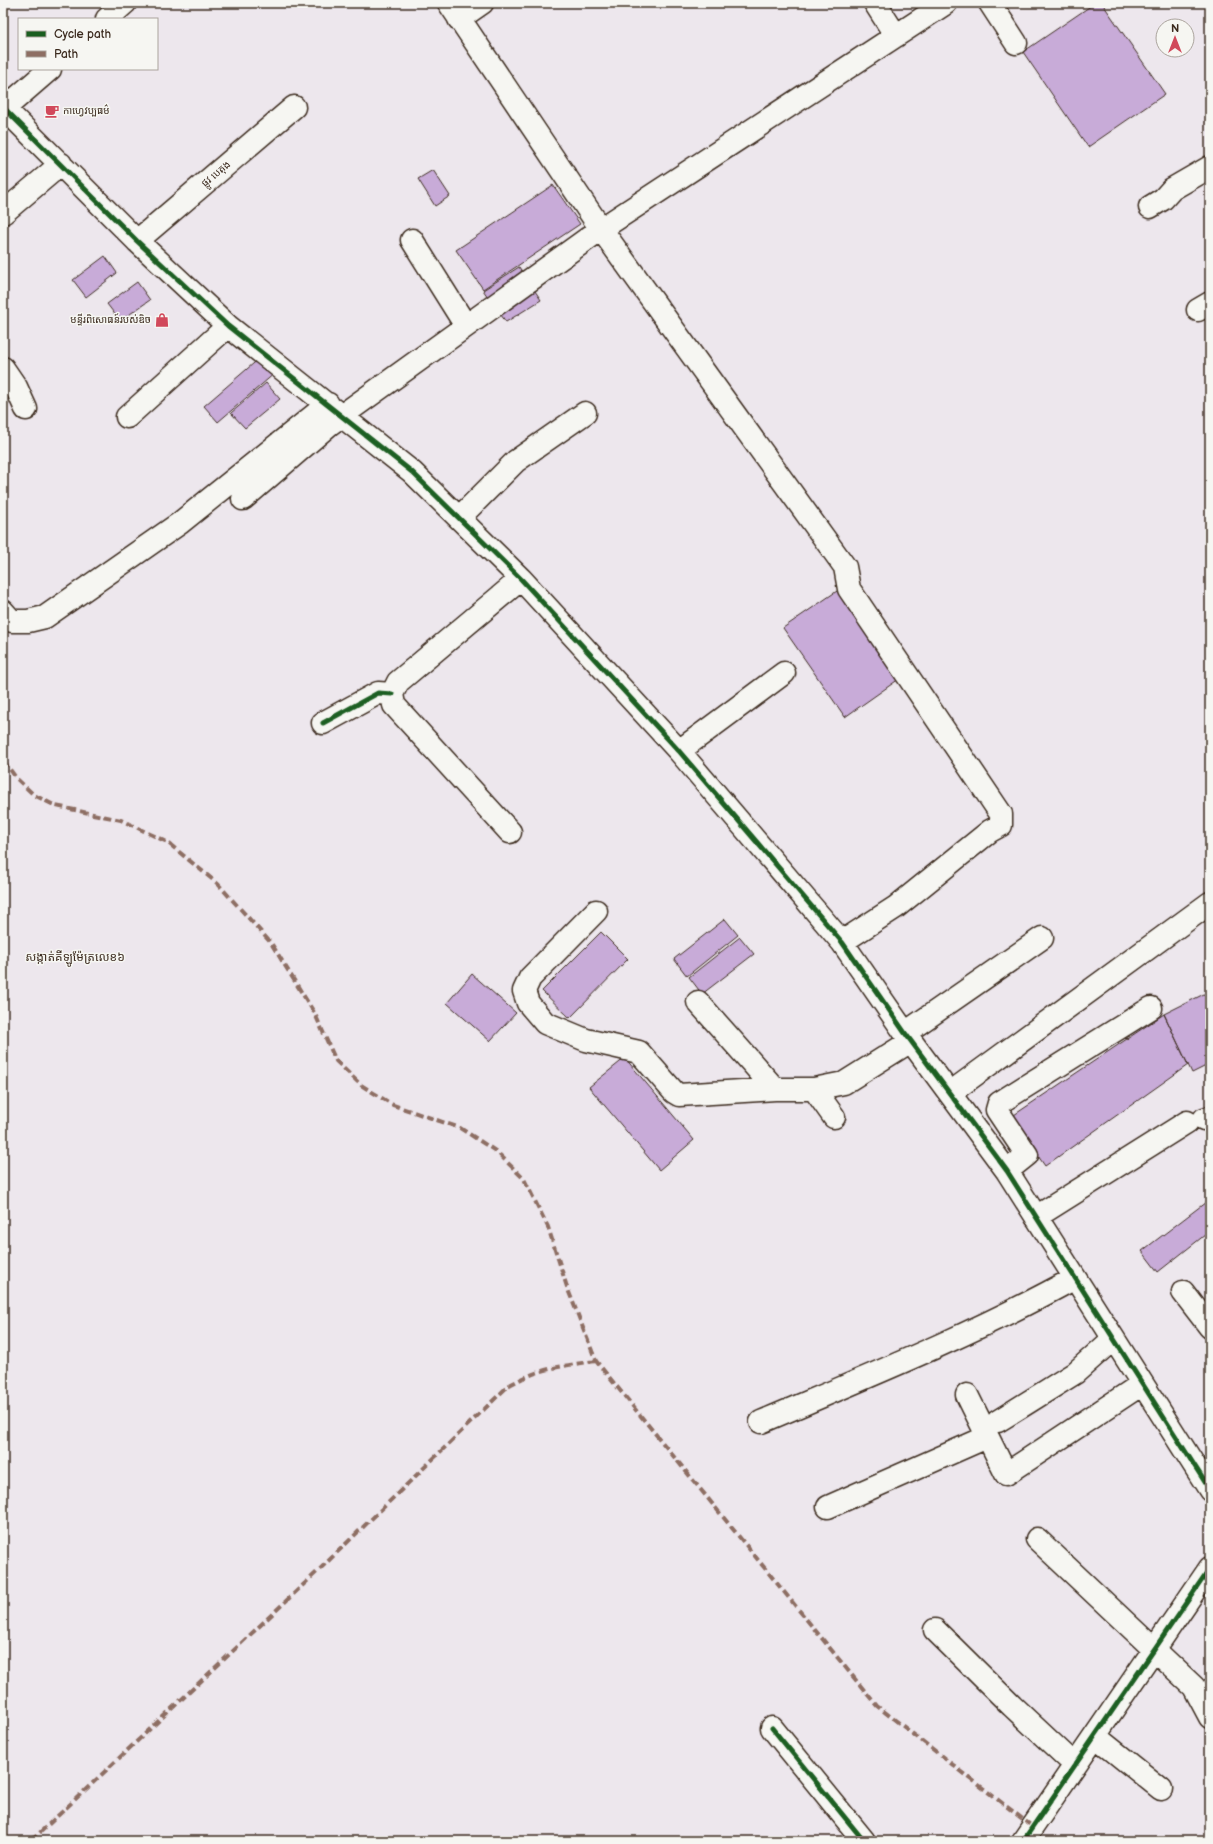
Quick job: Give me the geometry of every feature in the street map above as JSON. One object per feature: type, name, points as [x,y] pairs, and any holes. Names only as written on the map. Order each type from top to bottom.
[{"type":"street","points":[[108,18],[125,3]]},
{"type":"street","points":[[482,3],[454,11],[601,229],[845,567],[849,590],[1001,814],[1001,824],[990,831],[896,907],[842,942]]},
{"type":"street","points":[[875,3],[896,36]]},
{"type":"street","points":[[3,611],[12,621],[28,621],[45,617],[180,523],[335,410],[466,326],[601,229],[946,3]]},
{"type":"street","points":[[990,3],[1016,43]]},
{"type":"street","points":[[49,70],[4,108],[137,241],[228,326],[412,472],[521,579],[680,751],[842,942],[908,1037],[1007,1171],[1210,1490]]},
{"type":"street","name":"ផ្លូវ បេតុង","points":[[137,241],[294,106]]},
{"type":"street","points":[[3,213],[61,164]]},
{"type":"street","points":[[1150,206],[1163,199],[1172,189],[1210,167]]},
{"type":"street","points":[[412,240],[466,326]]},
{"type":"street","points":[[127,418],[228,326]]},
{"type":"street","points":[[3,368],[16,387],[26,409]]},
{"type":"street","points":[[243,499],[335,410]]},
{"type":"street","points":[[459,518],[516,461],[585,413]]},
{"type":"street","points":[[510,832],[394,705],[392,694],[398,682],[521,579]]},
{"type":"street","points":[[680,751],[784,673]]},
{"type":"street","points":[[323,723],[374,694],[392,694]]},
{"type":"street","points":[[950,1093],[1210,903]]},
{"type":"street","points":[[596,911],[530,978],[524,991],[528,1003],[545,1023],[586,1040],[639,1052],[674,1092],[679,1095],[775,1089],[814,1089],[844,1083],[1042,938]]},
{"type":"street","points":[[698,1002],[775,1089]]},
{"type":"street","points":[[1007,1171],[1027,1155],[996,1110],[999,1103],[1151,1008]]},
{"type":"street","points":[[814,1089],[834,1117]]},
{"type":"street","points":[[1036,1217],[1200,1119]]},
{"type":"street","points":[[761,1422],[955,1339],[997,1319],[1075,1278]]},
{"type":"street","points":[[1183,1292],[1210,1327]]},
{"type":"street","points":[[828,1508],[993,1429],[1075,1373],[1113,1339]]},
{"type":"street","points":[[967,1395],[993,1429],[1006,1474],[1142,1384]]},
{"type":"street","points":[[1037,1539],[1194,1687],[1210,1717]]},
{"type":"street","points":[[1023,1841],[1210,1568]]},
{"type":"street","points":[[935,1630],[1012,1706],[1075,1765]]},
{"type":"street","points":[[772,1728],[864,1841]]},
{"type":"street","points":[[1095,1736],[1161,1789]]},
{"type":"building","points":[[1095,3],[1102,3],[1165,94],[1088,147],[1023,52]]},
{"type":"building","points":[[433,170],[450,196],[435,206],[418,179]]},
{"type":"building","points":[[553,185],[580,224],[483,289],[456,250]]},
{"type":"building","points":[[105,256],[117,273],[86,297],[73,280]]},
{"type":"building","points":[[519,267],[541,300],[506,322],[483,290]]},
{"type":"building","points":[[137,282],[150,300],[120,321],[107,304]]},
{"type":"building","points":[[261,357],[275,373],[218,422],[204,406]]},
{"type":"building","points":[[266,383],[280,399],[245,428],[231,413]]},
{"type":"building","points":[[837,591],[899,679],[845,717],[783,628]]},
{"type":"building","points":[[725,919],[738,935],[687,976],[674,959]]},
{"type":"building","points":[[601,932],[628,959],[570,1018],[542,991]]},
{"type":"building","points":[[740,937],[754,954],[702,994],[689,977]]},
{"type":"building","points":[[472,974],[516,1013],[490,1041],[447,1003]]},
{"type":"building","points":[[1210,991],[1210,1064],[1192,1073],[1164,1014]]},
{"type":"building","points":[[1164,1014],[1188,1065],[1045,1166],[1011,1117]]},
{"type":"building","points":[[625,1058],[694,1140],[659,1170],[589,1087]]},
{"type":"building","points":[[1210,1199],[1210,1231],[1158,1272],[1142,1251]]},
{"type":"marked path","points":[[3,760],[17,779],[34,795],[56,806],[121,820],[167,842],[218,884],[271,943],[315,1014],[336,1061],[361,1085],[393,1105],[460,1128],[497,1152],[524,1179],[548,1227],[567,1287],[596,1361],[877,1706],[1033,1827]]},
{"type":"marked path","points":[[31,1841],[319,1570],[508,1386],[541,1371],[561,1366],[596,1361]]},
{"type":"cycle path","points":[[3,107],[137,241],[228,326],[412,472],[521,579],[679,751],[842,942],[905,1033],[1007,1171],[1210,1490]]},
{"type":"cycle path","points":[[323,723],[378,693],[392,694]]},
{"type":"cycle path","points":[[1023,1841],[1210,1568]]},
{"type":"cycle path","points":[[772,1728],[864,1841]]},
{"type":"place","name":"កាហ្វេវប្បធម៌","points":[[52,111]]},
{"type":"place","name":"មន្ទីរពិសោធន៍របស់ឌិច","points":[[162,320]]},
{"type":"district","name":"សង្កាត់គីឡូម៉ែត្រលេខ៦","points":[[75,957]]}]
